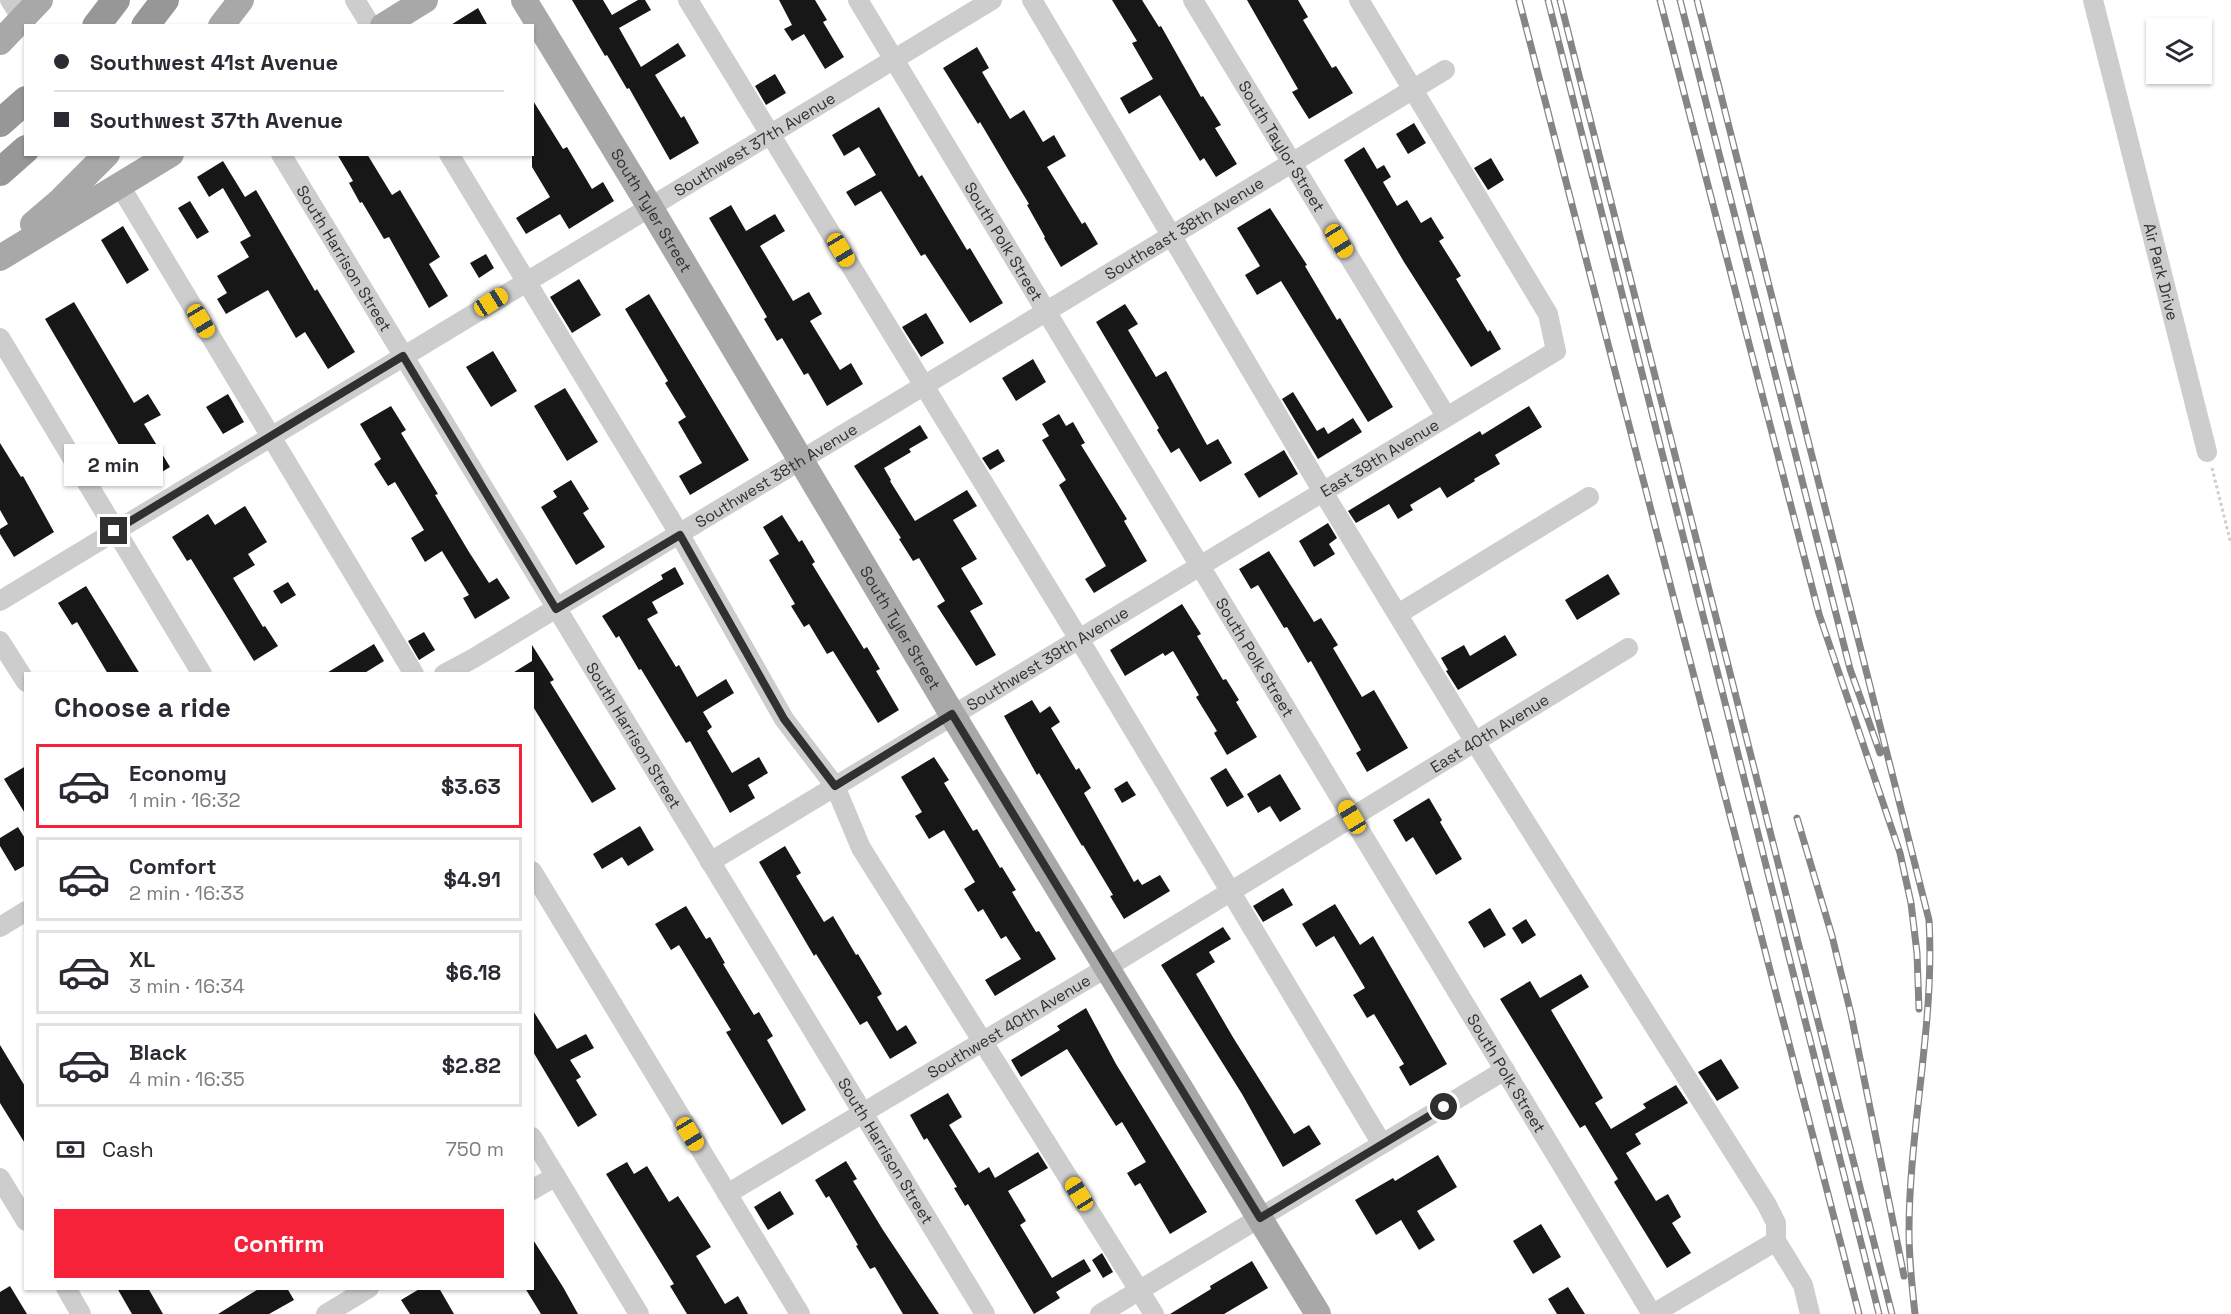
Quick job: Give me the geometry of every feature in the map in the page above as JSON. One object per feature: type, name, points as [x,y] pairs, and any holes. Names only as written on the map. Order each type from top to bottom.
[{"type":"highway","points":[[98,24],[116,0]]},
{"type":"highway","points":[[147,24],[165,0]]},
{"type":"highway","points":[[0,123],[24,102]]},
{"type":"highway","points":[[0,172],[24,151]]},
{"type":"main road","points":[[0,42],[16,9],[40,0]]},
{"type":"main road","points":[[223,24],[241,0]]},
{"type":"main road","points":[[386,24],[425,0]]},
{"type":"main road","name":"South Tyler Street","points":[[524,0],[952,714],[1318,1314]]},
{"type":"main road","points":[[0,258],[168,156]]},
{"type":"main road","points":[[0,251],[61,200],[103,159],[108,178],[120,186]]},
{"type":"street","points":[[355,0],[369,24]]},
{"type":"street","points":[[688,0],[1232,891],[1382,1144]]},
{"type":"street","name":"South Polk Street","points":[[858,0],[1652,1314]]},
{"type":"street","name":"Southwest 37th Avenue","points":[[0,601],[992,0]]},
{"type":"street","points":[[1032,0],[1323,492],[1475,742],[1767,1205],[1776,1223],[1776,1240],[1803,1285],[1810,1314]]},
{"type":"street","name":"South Taylor Street","points":[[1193,0],[1446,416]]},
{"type":"street","points":[[1359,0],[1413,89]]},
{"type":"street","name":"Air Park Drive","points":[[2093,0],[2207,452]]},
{"type":"street","name":"Southeast 38th Avenue","points":[[1045,311],[1445,70]]},
{"type":"street","name":"East 39th Avenue","points":[[1201,566],[1556,351],[1548,314],[1413,89]]},
{"type":"street","name":"South Harrison Street","points":[[282,156],[985,1314]]},
{"type":"street","points":[[450,156],[680,535],[784,719],[835,786],[861,848],[1154,1314]]},
{"type":"street","points":[[120,186],[413,672]]},
{"type":"street","name":"Southwest 38th Avenue","points":[[447,672],[680,535],[1045,311]]},
{"type":"street","points":[[0,338],[201,672]]},
{"type":"street","points":[[1398,614],[1589,497]]},
{"type":"street","name":"Southwest 39th Avenue","points":[[710,862],[952,714],[1201,566]]},
{"type":"street","points":[[0,641],[24,679]]},
{"type":"street","name":"East 40th Avenue","points":[[1352,817],[1628,648]]},
{"type":"street","name":"Southwest 40th Avenue","points":[[727,1194],[1106,968],[1352,817]]},
{"type":"street","points":[[534,874],[800,1314]]},
{"type":"street","points":[[1,925],[24,912]]},
{"type":"street","points":[[1100,1314],[1505,1070]]},
{"type":"street","points":[[534,1140],[639,1314]]},
{"type":"street","points":[[534,1189],[556,1176]]},
{"type":"street","points":[[0,1178],[24,1218]]},
{"type":"street","points":[[1652,1314],[1776,1240]]},
{"type":"street","points":[[67,1290],[81,1314]]},
{"type":"street","points":[[326,1314],[366,1290]]},
{"type":"path","points":[[2207,452],[2231,544]]},
{"type":"building","points":[[572,0],[603,0],[612,15],[638,0],[645,0],[651,10],[619,28],[641,67],[678,43],[686,56],[655,75],[681,118],[684,116],[699,143],[670,160],[629,88],[627,89],[607,55],[605,56]]},
{"type":"building","points":[[779,0],[815,0],[827,20],[823,22],[844,57],[825,69],[804,34],[792,41],[784,29],[792,25]]},
{"type":"building","points":[[1112,0],[1142,0],[1159,27],[1161,26],[1201,97],[1203,96],[1221,125],[1215,128],[1237,164],[1216,177],[1204,158],[1200,161],[1160,95],[1129,114],[1120,98],[1153,79],[1132,43],[1137,41]]},
{"type":"building","points":[[1247,0],[1298,0],[1308,17],[1303,20],[1332,68],[1336,66],[1353,93],[1309,119],[1292,92],[1298,89]]},
{"type":"building","points":[[478,8],[487,24],[452,24]]},
{"type":"building","points":[[977,47],[989,68],[982,72],[1010,119],[1024,110],[1043,142],[1054,135],[1066,156],[1047,167],[1082,224],[1085,222],[1098,244],[1061,267],[1027,205],[1029,204],[980,122],[978,124],[943,68]]},
{"type":"building","points":[[775,74],[786,93],[766,105],[755,86]]},
{"type":"building","points":[[534,102],[563,149],[567,147],[592,189],[603,182],[614,201],[569,229],[560,214],[526,234],[516,218],[550,197],[532,167]]},
{"type":"building","points":[[879,107],[919,177],[922,175],[967,250],[970,248],[1003,303],[970,323],[925,254],[921,256],[881,191],[855,206],[846,192],[876,175],[859,147],[844,156],[832,135]]},
{"type":"building","points":[[1414,123],[1426,143],[1408,154],[1396,134]]},
{"type":"building","points":[[1364,147],[1377,169],[1384,165],[1391,177],[1383,182],[1397,206],[1407,200],[1421,223],[1431,217],[1444,238],[1439,241],[1461,276],[1456,279],[1501,349],[1471,367],[1404,262],[1344,160]]},
{"type":"building","points":[[338,156],[368,156],[392,195],[400,190],[440,257],[429,264],[448,296],[429,308],[389,237],[384,239],[362,202],[360,203],[349,183],[353,181]]},
{"type":"building","points":[[1491,158],[1504,180],[1488,190],[1474,168]]},
{"type":"building","points":[[223,161],[245,197],[256,190],[315,291],[317,289],[355,352],[328,369],[305,332],[296,338],[268,290],[226,314],[217,299],[227,293],[217,276],[249,257],[240,242],[251,236],[223,188],[209,197],[197,177]]},
{"type":"building","points":[[190,201],[209,232],[197,239],[178,208]]},
{"type":"building","points":[[731,205],[746,231],[775,214],[785,231],[760,246],[793,301],[809,292],[822,314],[810,321],[840,370],[851,363],[863,384],[827,406],[808,373],[804,375],[782,338],[777,341],[764,319],[767,317],[709,218]]},
{"type":"building","points":[[1270,208],[1307,265],[1305,266],[1337,320],[1340,318],[1393,407],[1368,422],[1281,281],[1257,295],[1245,275],[1260,266],[1237,228]]},
{"type":"building","points":[[123,226],[149,270],[127,284],[101,240]]},
{"type":"building","points":[[486,254],[494,268],[479,278],[470,263]]},
{"type":"building","points":[[579,279],[601,315],[572,333],[550,297]]},
{"type":"building","points":[[649,294],[749,460],[690,495],[679,476],[702,463],[678,422],[686,417],[665,383],[668,381],[625,309]]},
{"type":"building","points":[[74,302],[134,403],[148,394],[161,415],[144,424],[170,467],[142,484],[45,319]]},
{"type":"building","points":[[1125,304],[1138,324],[1128,330],[1156,377],[1166,371],[1207,445],[1218,439],[1232,463],[1200,482],[1179,448],[1171,453],[1157,430],[1159,428],[1096,322]]},
{"type":"building","points":[[926,313],[944,343],[921,357],[902,327]]},
{"type":"building","points":[[493,351],[517,391],[491,407],[466,367]]},
{"type":"building","points":[[1033,359],[1046,382],[1016,401],[1002,378]]},
{"type":"building","points":[[565,388],[598,442],[567,461],[534,406]]},
{"type":"building","points":[[1293,392],[1317,431],[1324,427],[1328,434],[1353,418],[1362,432],[1318,459],[1282,399]]},
{"type":"building","points":[[228,394],[244,422],[223,434],[206,407]]},
{"type":"building","points":[[391,406],[406,430],[401,433],[438,494],[435,495],[469,552],[489,583],[497,578],[510,598],[475,619],[463,598],[469,595],[442,551],[425,562],[411,538],[424,530],[395,482],[388,486],[374,464],[381,459],[360,424]]},
{"type":"building","points":[[1529,406],[1542,427],[1495,455],[1500,464],[1447,498],[1440,487],[1410,505],[1413,510],[1398,519],[1389,504],[1356,523],[1348,511],[1480,431],[1482,435]]},
{"type":"building","points":[[1059,414],[1066,426],[1073,422],[1085,443],[1081,445],[1127,519],[1124,521],[1147,561],[1094,593],[1085,579],[1106,566],[1059,485],[1066,480],[1042,440],[1049,436],[1042,424]]},
{"type":"building","points":[[920,425],[928,438],[909,449],[911,452],[884,468],[915,521],[967,490],[977,506],[953,520],[977,559],[961,568],[983,604],[970,611],[996,655],[976,666],[937,606],[945,601],[919,558],[913,561],[899,539],[901,538],[854,466]]},
{"type":"building","points":[[0,443],[21,477],[23,476],[54,532],[14,557],[0,534],[0,529],[8,524],[0,510]]},
{"type":"building","points":[[998,449],[1005,461],[990,470],[982,458]]},
{"type":"building","points":[[1284,450],[1298,474],[1259,498],[1244,474]]},
{"type":"building","points":[[571,480],[589,509],[583,513],[605,547],[576,565],[541,507],[557,497],[553,491]]},
{"type":"building","points":[[245,506],[267,542],[248,554],[255,565],[233,578],[263,627],[265,626],[278,646],[254,661],[191,559],[187,561],[172,537],[208,514],[215,525]]},
{"type":"building","points":[[782,515],[799,542],[802,540],[815,562],[812,564],[864,649],[867,647],[880,669],[876,671],[899,710],[878,723],[833,651],[827,654],[809,624],[804,627],[791,606],[795,604],[769,560],[779,554],[763,527]]},
{"type":"building","points":[[1328,523],[1337,538],[1329,544],[1335,554],[1314,567],[1299,541]]},
{"type":"building","points":[[1269,551],[1314,622],[1321,618],[1338,645],[1333,648],[1362,697],[1374,690],[1408,748],[1367,772],[1356,753],[1361,750],[1311,661],[1308,663],[1258,585],[1251,589],[1239,569]]},
{"type":"building","points":[[675,567],[684,584],[652,602],[658,613],[647,619],[676,667],[679,665],[697,697],[726,679],[734,693],[703,712],[712,727],[707,731],[732,773],[759,757],[768,773],[748,785],[755,798],[730,813],[690,741],[686,743],[641,669],[639,670],[619,636],[616,638],[602,616],[663,579],[661,575]]},
{"type":"building","points":[[1608,574],[1620,594],[1577,620],[1565,600]]},
{"type":"building","points":[[288,582],[296,595],[281,604],[273,591]]},
{"type":"building","points":[[86,586],[139,672],[107,672],[77,622],[72,625],[58,603]]},
{"type":"building","points":[[1182,604],[1201,634],[1197,636],[1223,680],[1226,679],[1239,700],[1236,702],[1257,737],[1227,755],[1214,733],[1217,731],[1196,697],[1199,695],[1173,651],[1165,656],[1163,653],[1125,676],[1110,650]]},
{"type":"building","points":[[424,632],[435,650],[419,660],[408,641]]},
{"type":"building","points":[[1505,635],[1517,655],[1458,690],[1441,658],[1464,645],[1470,656]]},
{"type":"building","points":[[374,644],[384,661],[366,672],[328,672]]},
{"type":"building","points":[[532,645],[554,680],[550,682],[616,789],[592,803],[534,708],[534,672],[514,672],[532,661]]},
{"type":"building","points":[[1032,700],[1040,713],[1050,706],[1060,722],[1051,728],[1076,770],[1079,768],[1091,788],[1084,793],[1134,882],[1138,879],[1142,885],[1160,875],[1170,891],[1124,919],[1110,896],[1113,895],[1039,773],[1037,775],[1004,716]]},
{"type":"building","points":[[934,757],[949,780],[944,783],[973,831],[977,829],[1000,868],[1002,867],[1016,890],[1012,892],[1036,932],[1039,931],[1056,959],[995,996],[985,980],[1021,959],[1006,936],[1001,939],[983,909],[978,912],[964,889],[975,882],[944,830],[929,839],[915,816],[922,812],[901,777]]},
{"type":"building","points":[[24,767],[24,812],[4,779]]},
{"type":"building","points":[[1226,768],[1244,797],[1227,807],[1210,778]]},
{"type":"building","points":[[1280,774],[1301,809],[1280,822],[1270,806],[1258,813],[1247,794]]},
{"type":"building","points":[[1127,781],[1136,795],[1122,803],[1114,789]]},
{"type":"building","points":[[1429,798],[1462,859],[1436,875],[1413,837],[1406,842],[1393,820]]},
{"type":"building","points":[[640,826],[654,850],[628,866],[622,857],[602,869],[593,854]]},
{"type":"building","points":[[18,827],[24,837],[24,866],[15,871],[0,846],[0,838]]},
{"type":"building","points":[[785,846],[801,873],[796,876],[824,922],[833,916],[856,955],[858,954],[882,994],[877,997],[897,1031],[906,1025],[917,1043],[890,1059],[867,1021],[860,1025],[816,954],[814,956],[759,862]]},
{"type":"building","points":[[1283,888],[1293,905],[1263,922],[1253,906]]},
{"type":"building","points":[[1335,904],[1360,945],[1373,936],[1447,1064],[1410,1086],[1399,1067],[1404,1064],[1374,1014],[1367,1018],[1353,995],[1365,988],[1334,936],[1316,947],[1302,924]]},
{"type":"building","points":[[686,906],[706,939],[710,937],[725,963],[723,964],[754,1015],[759,1012],[773,1036],[767,1040],[806,1110],[782,1125],[726,1032],[731,1030],[679,945],[671,950],[655,924]]},
{"type":"building","points":[[1490,908],[1506,935],[1484,948],[1468,922]]},
{"type":"building","points":[[1526,919],[1536,935],[1522,944],[1512,928]]},
{"type":"building","points":[[1223,927],[1231,939],[1209,952],[1215,962],[1196,974],[1294,1134],[1309,1125],[1321,1144],[1283,1167],[1242,1094],[1161,965]]},
{"type":"building","points":[[1581,974],[1589,987],[1551,1010],[1603,1098],[1595,1103],[1611,1129],[1646,1108],[1643,1104],[1676,1085],[1688,1103],[1635,1134],[1641,1144],[1626,1153],[1656,1201],[1668,1194],[1681,1217],[1672,1223],[1691,1253],[1667,1268],[1614,1182],[1618,1179],[1585,1125],[1580,1128],[1500,999],[1530,981],[1540,998]]},
{"type":"building","points":[[1086,1008],[1116,1064],[1207,1212],[1170,1234],[1140,1183],[1135,1186],[1127,1173],[1146,1162],[1122,1122],[1116,1126],[1067,1049],[1021,1077],[1011,1060],[1060,1030],[1057,1026]]},
{"type":"building","points":[[534,1012],[557,1049],[586,1034],[594,1048],[570,1060],[581,1077],[576,1080],[597,1115],[578,1127],[534,1053]]},
{"type":"building","points":[[0,1045],[24,1085],[24,1142],[0,1103]]},
{"type":"building","points":[[1721,1059],[1739,1088],[1717,1101],[1698,1072]]},
{"type":"building","points":[[948,1093],[962,1117],[949,1125],[979,1173],[989,1167],[995,1178],[1038,1152],[1048,1168],[1008,1191],[1026,1221],[1020,1225],[1052,1278],[1084,1259],[1091,1271],[1056,1292],[1060,1298],[1034,1314],[968,1204],[965,1206],[954,1188],[957,1187],[927,1138],[924,1140],[910,1115]]},
{"type":"building","points":[[1438,1155],[1457,1187],[1417,1211],[1435,1240],[1419,1250],[1401,1220],[1376,1235],[1355,1200],[1393,1178],[1395,1181]]},
{"type":"building","points":[[846,1161],[857,1179],[853,1181],[939,1314],[903,1314],[875,1267],[870,1269],[829,1196],[826,1198],[815,1180]]},
{"type":"building","points":[[627,1162],[634,1174],[647,1166],[669,1202],[678,1196],[711,1247],[696,1256],[725,1304],[738,1296],[748,1314],[687,1314],[670,1286],[674,1284],[606,1174]]},
{"type":"building","points":[[780,1191],[794,1214],[768,1230],[754,1207]]},
{"type":"building","points":[[1541,1224],[1561,1257],[1533,1274],[1513,1241]]},
{"type":"building","points":[[534,1241],[578,1314],[541,1314],[526,1290],[534,1290]]},
{"type":"building","points":[[1102,1253],[1113,1272],[1103,1278],[1092,1260]]},
{"type":"building","points":[[1252,1261],[1268,1288],[1224,1314],[1170,1314],[1211,1289],[1210,1286]]},
{"type":"building","points":[[10,1286],[27,1314],[0,1314],[0,1292]]},
{"type":"building","points":[[1568,1287],[1585,1314],[1557,1314],[1548,1299]]},
{"type":"building","points":[[118,1290],[149,1290],[163,1314],[132,1314]]},
{"type":"building","points":[[257,1290],[288,1290],[294,1300],[269,1314],[218,1314]]},
{"type":"building","points":[[418,1290],[440,1290],[454,1314],[410,1314],[401,1300]]},
{"type":"railway","points":[[1519,0],[1859,1314]]},
{"type":"railway","points":[[1548,0],[1879,1314]]},
{"type":"railway","points":[[1560,0],[1892,1314]]},
{"type":"railway","points":[[1660,0],[1819,614],[1900,853],[1911,903],[1917,953],[1919,1009]]},
{"type":"railway","points":[[1680,0],[1850,669],[1880,753]]},
{"type":"railway","points":[[1697,0],[1929,920],[1928,998],[1910,1193],[1909,1232],[1915,1314]]},
{"type":"railway","points":[[1797,818],[1832,936],[1851,1014],[1904,1276]]},
{"type":"route","points":[[114,531],[403,356],[556,609],[680,535],[784,719],[835,786],[952,714],[1260,1218],[1444,1107]]}]
